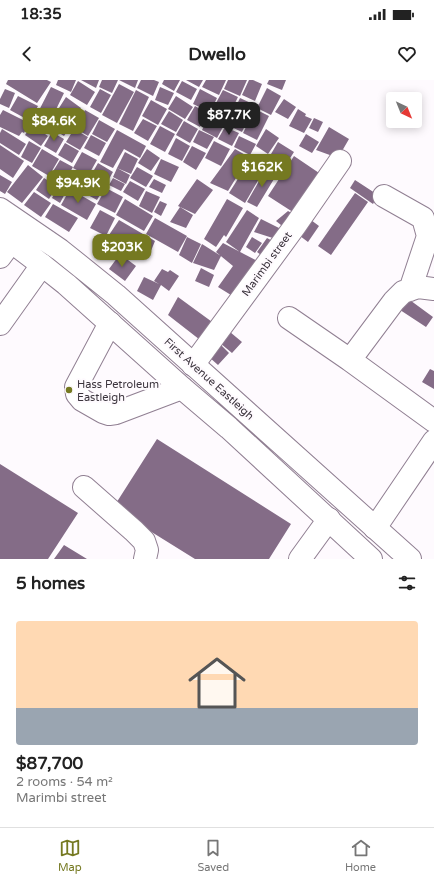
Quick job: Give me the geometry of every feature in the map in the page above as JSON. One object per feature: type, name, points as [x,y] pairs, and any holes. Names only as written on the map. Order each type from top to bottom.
[{"type":"main road","name":"Marimbi street","points":[[193,365],[295,226],[340,161]]},
{"type":"main road","points":[[384,196],[423,218],[428,236],[410,290]]},
{"type":"main road","name":"First Avenue Eastleigh","points":[[0,209],[60,250],[116,296],[410,559]]},
{"type":"main road","name":"First Avenue Eastleigh","points":[[4,244],[42,264],[66,284],[229,428],[370,559]]},
{"type":"main road","points":[[0,324],[42,264]]},
{"type":"main road","points":[[350,360],[394,301],[403,292],[418,287],[434,289]]},
{"type":"main road","points":[[290,318],[434,421]]},
{"type":"main road","points":[[110,323],[76,387],[77,394],[82,400],[109,414],[116,413],[182,388]]},
{"type":"main road","points":[[375,528],[434,441]]},
{"type":"main road","points":[[84,487],[144,541],[147,550],[145,559]]},
{"type":"main road","points":[[300,559],[328,519]]},
{"type":"building","points":[[8,80],[47,80],[51,82],[37,103],[6,84]]},
{"type":"building","points":[[58,80],[76,80],[71,92],[56,85]]},
{"type":"building","points":[[81,80],[99,80],[96,88]]},
{"type":"building","points":[[102,80],[118,80],[112,93],[99,87]]},
{"type":"building","points":[[119,80],[138,80],[135,88]]},
{"type":"building","points":[[141,80],[154,80],[159,82],[153,96],[137,88]]},
{"type":"building","points":[[164,80],[180,80],[174,91],[162,84]]},
{"type":"building","points":[[186,80],[203,80],[199,87]]},
{"type":"building","points":[[206,80],[226,80],[219,95],[202,87]]},
{"type":"building","points":[[228,80],[247,80],[240,96],[224,89]]},
{"type":"building","points":[[249,80],[262,84],[255,101],[242,95]]},
{"type":"building","points":[[269,80],[286,80],[282,90],[267,84]]},
{"type":"building","points":[[78,81],[95,92],[87,105],[70,95]]},
{"type":"building","points":[[182,81],[197,89],[191,100],[176,92]]},
{"type":"building","points":[[119,84],[134,92],[117,123],[102,115]]},
{"type":"building","points":[[51,87],[64,93],[47,128],[33,122]]},
{"type":"building","points":[[160,87],[174,93],[168,105],[155,100]]},
{"type":"building","points":[[267,88],[281,96],[271,115],[257,108]]},
{"type":"building","points":[[5,89],[15,93],[9,108],[0,104],[0,99]]},
{"type":"building","points":[[100,89],[111,95],[101,113],[90,107]]},
{"type":"building","points":[[200,89],[217,98],[210,112],[193,104]]},
{"type":"building","points":[[136,90],[149,97],[133,131],[119,124]]},
{"type":"building","points":[[223,90],[238,97],[231,111],[216,103]]},
{"type":"building","points":[[18,96],[38,106],[30,121],[10,110]]},
{"type":"building","points":[[176,96],[193,107],[185,119],[168,109]]},
{"type":"building","points":[[66,97],[81,108],[74,119],[59,108]]},
{"type":"building","points":[[240,98],[255,105],[242,132],[227,125]]},
{"type":"building","points":[[284,99],[296,107],[288,119],[275,112]]},
{"type":"building","points":[[151,100],[167,109],[158,125],[142,116]]},
{"type":"building","points":[[215,105],[230,114],[217,138],[202,130]]},
{"type":"building","points":[[195,106],[207,113],[200,127],[187,120]]},
{"type":"building","points":[[255,109],[269,116],[257,140],[243,133]]},
{"type":"building","points":[[298,109],[306,114],[305,116],[312,119],[304,133],[289,126]]},
{"type":"building","points":[[3,110],[29,123],[24,133],[22,132],[19,136],[0,127],[0,115]]},
{"type":"building","points":[[85,110],[99,118],[88,136],[75,128]]},
{"type":"building","points":[[58,111],[74,121],[64,136],[48,126]]},
{"type":"building","points":[[169,111],[183,120],[176,132],[161,124]]},
{"type":"building","points":[[314,118],[323,122],[318,132],[309,128]]},
{"type":"building","points":[[143,119],[157,126],[148,141],[134,133]]},
{"type":"building","points":[[99,120],[115,129],[107,142],[92,134]]},
{"type":"building","points":[[184,121],[198,129],[190,143],[176,135]]},
{"type":"building","points":[[32,125],[48,136],[41,146],[25,135]]},
{"type":"building","points":[[160,126],[175,134],[165,152],[150,144]]},
{"type":"building","points":[[225,127],[239,133],[232,146],[218,139]]},
{"type":"building","points":[[329,127],[349,139],[338,158],[316,150]]},
{"type":"building","points":[[2,129],[26,144],[19,155],[0,143],[0,133]]},
{"type":"building","points":[[74,129],[88,137],[80,150],[66,142]]},
{"type":"building","points":[[266,129],[279,138],[268,154],[256,146]]},
{"type":"building","points":[[117,130],[146,146],[140,158],[124,149],[113,168],[100,162]]},
{"type":"building","points":[[199,130],[214,137],[207,149],[193,142]]},
{"type":"building","points":[[52,132],[64,139],[56,153],[44,146]]},
{"type":"building","points":[[306,134],[319,142],[312,153],[299,146]]},
{"type":"building","points":[[91,135],[106,143],[99,156],[84,148]]},
{"type":"building","points":[[239,136],[256,144],[250,155],[234,147]]},
{"type":"building","points":[[176,138],[190,146],[182,161],[168,154]]},
{"type":"building","points":[[29,141],[41,148],[32,163],[21,157]]},
{"type":"building","points":[[214,141],[230,149],[221,166],[205,158]]},
{"type":"building","points":[[278,142],[294,152],[280,174],[264,166]]},
{"type":"building","points":[[65,143],[79,151],[72,163],[58,155]]},
{"type":"building","points":[[0,145],[24,161],[13,178],[0,169]]},
{"type":"building","points":[[192,146],[206,153],[196,170],[183,162]]},
{"type":"building","points":[[42,149],[59,159],[49,176],[32,166]]},
{"type":"building","points":[[147,149],[160,158],[151,171],[138,163]]},
{"type":"building","points":[[235,149],[249,157],[228,191],[210,183]]},
{"type":"building","points":[[82,152],[97,160],[88,176],[73,168]]},
{"type":"building","points":[[125,152],[138,159],[131,174],[117,168]]},
{"type":"building","points":[[294,156],[325,177],[299,216],[268,196]]},
{"type":"building","points":[[161,159],[179,167],[171,182],[154,174]]},
{"type":"building","points":[[60,160],[73,167],[65,181],[52,173]]},
{"type":"building","points":[[98,163],[113,172],[97,200],[86,194],[94,179],[90,177]]},
{"type":"building","points":[[248,163],[263,172],[245,203],[229,193]]},
{"type":"building","points":[[28,165],[43,177],[22,203],[7,192]]},
{"type":"building","points":[[137,167],[153,176],[146,187],[130,178]]},
{"type":"building","points":[[117,168],[130,175],[126,184],[113,177]]},
{"type":"building","points":[[266,169],[277,174],[257,207],[247,202]]},
{"type":"building","points":[[73,170],[92,180],[85,193],[66,184]]},
{"type":"building","points":[[0,175],[12,182],[5,194],[0,191]]},
{"type":"building","points":[[44,178],[57,186],[49,199],[36,190]]},
{"type":"building","points":[[113,178],[125,184],[121,191],[109,185]]},
{"type":"building","points":[[154,179],[166,185],[162,193],[149,187]]},
{"type":"building","points":[[197,179],[213,190],[195,214],[178,206]]},
{"type":"building","points":[[355,180],[378,195],[373,204],[350,188]]},
{"type":"building","points":[[130,181],[145,189],[138,201],[123,192]]},
{"type":"building","points":[[60,183],[68,188],[60,203],[52,198]]},
{"type":"building","points":[[106,188],[123,197],[115,213],[97,204]]},
{"type":"building","points":[[70,189],[96,204],[87,220],[61,205]]},
{"type":"building","points":[[146,191],[160,197],[152,213],[139,206]]},
{"type":"building","points":[[34,192],[51,203],[41,217],[24,205]]},
{"type":"building","points":[[355,193],[368,202],[331,255],[318,246]]},
{"type":"building","points":[[125,199],[153,216],[144,231],[116,215]]},
{"type":"building","points":[[227,199],[243,208],[226,237],[224,235],[216,247],[204,239]]},
{"type":"building","points":[[160,201],[167,204],[161,216],[154,212]]},
{"type":"building","points":[[53,204],[78,218],[69,232],[45,217]]},
{"type":"building","points":[[180,207],[193,215],[186,228],[170,222]]},
{"type":"building","points":[[100,210],[115,218],[106,236],[90,228]]},
{"type":"building","points":[[247,210],[259,218],[240,252],[226,242]]},
{"type":"building","points":[[288,211],[297,216],[286,229],[276,221]]},
{"type":"building","points":[[307,217],[319,226],[308,242],[296,233]]},
{"type":"building","points":[[155,218],[187,236],[178,252],[146,234]]},
{"type":"building","points":[[261,219],[285,231],[279,240],[254,232]]},
{"type":"building","points":[[119,220],[155,241],[148,258],[107,238]]},
{"type":"building","points":[[187,237],[201,244],[192,263],[179,255]]},
{"type":"building","points":[[252,237],[262,243],[255,253],[246,247]]},
{"type":"building","points":[[267,238],[278,244],[265,258],[257,252]]},
{"type":"building","points":[[223,243],[263,264],[239,300],[218,287],[233,266],[216,252]]},
{"type":"building","points":[[202,244],[221,256],[214,270],[193,263]]},
{"type":"building","points":[[120,254],[136,266],[125,281],[109,269]]},
{"type":"building","points":[[201,268],[214,275],[209,287],[195,281]]},
{"type":"building","points":[[162,269],[168,272],[170,270],[179,276],[169,291],[161,285],[153,300],[137,291],[144,277],[159,284],[154,281]]},
{"type":"building","points":[[403,295],[433,317],[426,327],[394,306]]},
{"type":"building","points":[[178,297],[219,327],[204,343],[168,315]]},
{"type":"building","points":[[230,332],[242,342],[232,353],[220,343]]},
{"type":"building","points":[[221,345],[229,353],[218,365],[209,357]]},
{"type":"building","points":[[430,369],[434,371],[434,389],[422,382]]},
{"type":"building","points":[[157,439],[291,524],[269,559],[195,559],[113,508]]},
{"type":"building","points":[[0,464],[78,513],[48,559],[0,559]]},
{"type":"building","points":[[64,545],[87,559],[54,559]]},
{"type":"place","name":"Hass Petroleum Eastleigh","points":[[69,390]]}]
